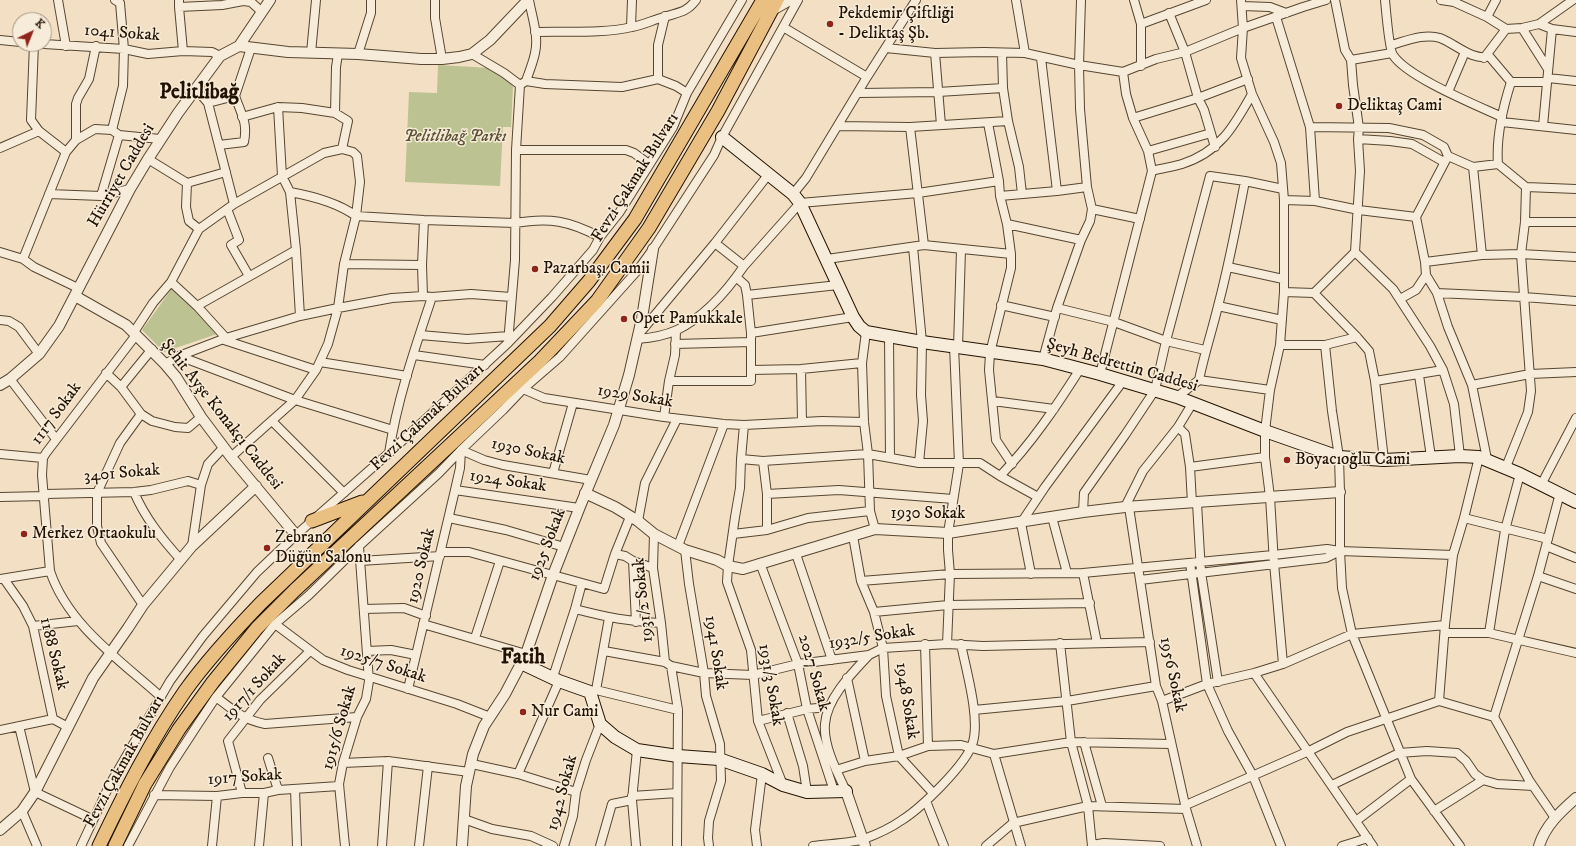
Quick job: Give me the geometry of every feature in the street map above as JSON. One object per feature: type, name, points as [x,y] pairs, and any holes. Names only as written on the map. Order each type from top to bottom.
[{"type":"main road","points":[[740,39],[754,0]]},
{"type":"main road","name":"Fevzi Çakmak Bulvarı","points":[[99,846],[123,796],[158,732],[191,684],[220,646],[261,603],[367,500],[550,326],[589,281],[635,219],[763,0]]},
{"type":"main road","name":"Fevzi Çakmak Bulvarı","points":[[115,846],[145,784],[179,728],[213,682],[257,628],[295,590],[540,361],[597,301],[657,215],[718,111],[777,0]]},
{"type":"main road","points":[[769,14],[783,0]]},
{"type":"main road","points":[[722,137],[796,198],[827,260],[853,318],[866,332]]},
{"type":"main road","name":"Şeyh Bedrettin Caddesi","points":[[866,332],[922,342],[1043,359],[1123,380],[1177,397],[1192,404],[1339,457],[1384,460],[1460,456],[1483,458],[1520,474],[1576,502]]},
{"type":"main road","points":[[312,521],[367,500]]},
{"type":"main road","points":[[524,658],[556,679],[593,691],[600,724],[615,737],[636,750],[678,756],[720,759],[762,774],[783,785],[807,792],[846,791]]},
{"type":"street","points":[[58,0],[66,46]]},
{"type":"street","points":[[270,0],[239,46],[288,52],[358,54],[421,59],[442,59],[472,54],[490,40],[528,0]]},
{"type":"street","points":[[310,53],[316,0]]},
{"type":"street","points":[[358,54],[371,13],[371,0]]},
{"type":"street","points":[[435,0],[435,18],[442,59]]},
{"type":"street","points":[[508,340],[515,260],[516,150],[523,83],[535,53],[536,32],[528,0]]},
{"type":"street","points":[[631,28],[632,0]]},
{"type":"street","points":[[536,32],[631,28],[665,16],[682,12],[690,7],[696,0]]},
{"type":"street","points":[[81,846],[110,784],[170,680],[203,636],[257,572],[485,365],[552,297],[593,250],[600,237],[619,213],[673,127],[687,93],[742,0]]},
{"type":"street","points":[[769,14],[792,0]]},
{"type":"street","points":[[128,846],[170,767],[216,697],[275,624],[439,473],[523,390],[560,357],[637,271],[653,250],[714,155],[722,137],[798,0]]},
{"type":"street","points":[[638,337],[658,337],[676,331],[695,320],[736,277],[796,198],[806,178],[867,77],[916,0]]},
{"type":"street","points":[[1016,0],[1025,53]]},
{"type":"street","points":[[1043,359],[1057,308],[1081,240],[1090,221],[1092,209],[1088,187],[1080,109],[1078,65],[1082,0]]},
{"type":"street","points":[[1134,0],[1140,24],[1141,66]]},
{"type":"street","points":[[1140,24],[1206,0]]},
{"type":"street","points":[[886,48],[934,53],[1025,53],[1041,58],[1123,72],[1156,59],[1185,52],[1243,28],[1326,0]]},
{"type":"street","points":[[1314,293],[1355,252],[1360,170],[1358,139],[1359,128],[1352,85],[1352,60],[1345,50],[1335,0]]},
{"type":"street","points":[[1385,0],[1392,53],[1400,64],[1448,92],[1502,119],[1576,130]]},
{"type":"street","points":[[1441,0],[1454,2],[1487,17],[1506,29],[1522,28],[1539,24],[1574,0]]},
{"type":"street","points":[[1487,17],[1496,0]]},
{"type":"street","points":[[112,130],[123,86],[124,49],[121,1]]},
{"type":"street","points":[[183,51],[179,4],[222,5],[243,1],[251,2],[262,12]]},
{"type":"street","points":[[1283,664],[1273,559],[1270,497],[1265,457],[1265,431],[1270,390],[1280,345],[1284,292],[1284,200],[1281,163],[1274,142],[1252,94],[1241,58],[1243,28],[1242,3],[1270,7],[1286,13]]},
{"type":"street","points":[[1169,13],[1185,52],[1198,98],[1215,147]]},
{"type":"street","points":[[658,79],[658,45],[665,16]]},
{"type":"street","points":[[1276,17],[1310,126],[1315,201]]},
{"type":"street","points":[[1539,24],[1576,32]]},
{"type":"street","points":[[783,27],[867,77]]},
{"type":"street","points":[[1522,28],[1548,69]]},
{"type":"street","points":[[1543,126],[1552,28]]},
{"type":"street","points":[[1484,58],[1506,29]]},
{"type":"street","points":[[1391,45],[1422,36],[1440,38],[1465,52],[1484,58],[1489,56],[1511,82]]},
{"type":"street","points":[[0,40],[12,41]]},
{"type":"street","name":"1041 Sokak","points":[[52,45],[96,46],[124,49],[148,54],[183,51],[212,52],[220,56]]},
{"type":"street","points":[[76,140],[76,104],[89,79],[96,46]]},
{"type":"street","name":"Hürriyet Caddesi","points":[[0,385],[10,379],[39,354],[59,326],[130,189],[160,139],[220,56],[239,46]]},
{"type":"street","points":[[219,145],[244,142],[246,123],[242,117],[235,96],[252,48]]},
{"type":"street","points":[[34,52],[31,120],[39,131],[66,152]]},
{"type":"street","points":[[1448,92],[1465,52]]},
{"type":"street","points":[[934,53],[941,125]]},
{"type":"street","points":[[1002,53],[1003,88],[1008,121],[1019,167],[1022,194]]},
{"type":"street","points":[[1352,60],[1392,53]]},
{"type":"street","points":[[335,113],[336,67],[338,54]]},
{"type":"street","points":[[472,54],[523,83],[622,87],[658,79],[676,86],[687,93]]},
{"type":"street","points":[[1041,58],[1057,191]]},
{"type":"street","points":[[1100,374],[1152,170],[1148,151],[1133,118],[1126,94],[1123,72]]},
{"type":"street","points":[[1133,118],[1198,98],[1248,79]]},
{"type":"street","points":[[1511,82],[1576,80]]},
{"type":"street","points":[[1511,82],[1496,146],[1498,164],[1526,187],[1576,189]]},
{"type":"street","points":[[859,92],[938,92],[1003,88]]},
{"type":"street","points":[[196,89],[208,103],[226,172],[231,206],[239,240],[231,245],[249,276]]},
{"type":"street","points":[[1152,170],[1182,164],[1204,155],[1215,147],[1241,114],[1252,94]]},
{"type":"street","points":[[208,103],[235,96]]},
{"type":"street","points":[[242,117],[278,107],[302,108],[335,113],[348,121],[342,150]]},
{"type":"street","points":[[278,107],[282,176],[290,192],[296,250],[300,316]]},
{"type":"street","points":[[838,126],[910,127],[1008,121]]},
{"type":"street","points":[[988,123],[999,181],[1000,196],[1007,224],[1011,254],[1011,268],[990,352],[990,370],[996,440],[1012,464]]},
{"type":"street","points":[[1310,126],[1389,128],[1423,135],[1444,147],[1446,160],[1416,217],[1426,274],[1437,293],[1448,327],[1472,385],[1483,458],[1453,555],[1445,629],[1440,701]]},
{"type":"street","points":[[910,127],[924,245]]},
{"type":"street","points":[[23,259],[66,152],[76,140],[95,129],[112,130],[119,135],[160,139]]},
{"type":"street","points":[[0,148],[39,131]]},
{"type":"street","points":[[1148,151],[1211,133]]},
{"type":"street","points":[[101,196],[119,135]]},
{"type":"street","points":[[1358,139],[1412,144],[1446,160],[1474,167],[1498,164]]},
{"type":"street","points":[[187,183],[186,207],[189,221],[199,229],[231,206],[324,152],[342,150],[353,152],[357,156],[360,182],[356,216],[344,264],[338,308],[328,344],[316,370],[295,400],[232,457]]},
{"type":"street","points":[[516,150],[626,150],[634,153],[649,164]]},
{"type":"street","points":[[148,159],[187,183],[226,172]]},
{"type":"street","points":[[1474,167],[1482,255]]},
{"type":"street","points":[[638,337],[715,243],[768,175]]},
{"type":"street","points":[[1083,512],[1084,493],[1155,390],[1166,341],[1210,176],[1245,181],[1282,189]]},
{"type":"street","points":[[796,198],[918,193],[999,181]]},
{"type":"street","points":[[1177,397],[1199,380],[1205,350],[1228,266],[1245,181]]},
{"type":"street","points":[[1000,196],[1088,187]]},
{"type":"street","points":[[1506,468],[1528,412],[1531,391],[1521,254],[1525,222],[1526,187]]},
{"type":"street","points":[[49,194],[101,196],[130,189]]},
{"type":"street","points":[[290,192],[303,194],[347,210],[356,216],[516,223],[528,221],[560,221],[579,226],[600,237]]},
{"type":"street","points":[[1284,200],[1315,201],[1358,210],[1416,217]]},
{"type":"street","points":[[1092,209],[1140,219]]},
{"type":"street","points":[[423,296],[422,265],[424,220]]},
{"type":"street","points":[[1525,222],[1576,222]]},
{"type":"street","points":[[1007,224],[1081,240]]},
{"type":"street","name":"1117 Sokak","points":[[161,697],[78,621],[54,585],[50,571],[45,495],[42,475],[43,458],[135,334],[153,303],[170,282],[199,229]]},
{"type":"street","points":[[715,243],[744,266]]},
{"type":"street","points":[[827,260],[924,245],[1011,254]]},
{"type":"street","points":[[913,247],[922,342],[921,395],[923,421],[919,463]]},
{"type":"street","points":[[197,306],[296,250]]},
{"type":"street","name":"1925 Sokak","points":[[462,846],[466,786],[473,754],[484,726],[505,694],[524,658],[553,575],[614,425],[629,375],[638,337],[653,250]]},
{"type":"street","points":[[947,644],[950,574],[948,533],[959,464],[956,347],[961,250]]},
{"type":"street","points":[[0,252],[23,259],[77,292]]},
{"type":"street","points":[[1355,252],[1393,289],[1430,346],[1443,370],[1454,404],[1460,456]]},
{"type":"street","points":[[1425,262],[1482,255],[1521,254],[1576,257]]},
{"type":"street","points":[[344,264],[422,265]]},
{"type":"street","points":[[1228,266],[1283,279]]},
{"type":"street","points":[[1400,299],[1416,290],[1426,274]]},
{"type":"street","points":[[669,380],[751,381],[751,333],[747,295],[745,285],[736,277]]},
{"type":"street","points":[[170,282],[197,306],[225,339],[316,370]]},
{"type":"street","points":[[747,295],[838,285]]},
{"type":"street","name":"Şehit Ayşe Konakçı Caddesi","points":[[77,292],[126,325],[165,364],[176,377],[201,416],[224,447],[296,535]]},
{"type":"street","points":[[1284,292],[1314,293],[1369,351],[1375,381],[1384,460]]},
{"type":"street","points":[[1437,293],[1576,301]]},
{"type":"street","points":[[165,364],[178,356],[225,339],[300,316],[338,308],[392,298],[423,296],[432,297],[471,294],[511,297]]},
{"type":"street","points":[[389,453],[393,430],[407,376],[432,297]]},
{"type":"street","points":[[1001,305],[1055,317]]},
{"type":"street","points":[[1218,306],[1282,320]]},
{"type":"street","points":[[1057,308],[1114,322],[1166,341],[1205,350]]},
{"type":"street","points":[[751,333],[853,318]]},
{"type":"street","points":[[0,320],[9,321],[18,327],[39,354]]},
{"type":"street","points":[[664,417],[669,380],[675,355],[676,331]]},
{"type":"street","points":[[866,332],[862,363],[864,422],[868,454],[870,511],[875,529]]},
{"type":"street","points":[[420,335],[467,339],[508,340]]},
{"type":"street","points":[[889,336],[890,458]]},
{"type":"street","points":[[1280,345],[1325,345],[1357,337]]},
{"type":"street","points":[[675,344],[751,342]]},
{"type":"street","points":[[1325,345],[1332,411],[1339,457],[1342,588],[1352,634],[1399,753],[1411,779],[1460,846]]},
{"type":"street","points":[[121,387],[152,350]]},
{"type":"street","points":[[414,355],[485,365]]},
{"type":"street","points":[[178,356],[295,400],[393,430]]},
{"type":"street","points":[[320,362],[407,376]]},
{"type":"street","points":[[751,370],[801,369],[862,363]]},
{"type":"street","points":[[801,369],[802,422]]},
{"type":"street","points":[[1000,476],[1012,464],[1054,409],[1080,369]]},
{"type":"street","points":[[1375,381],[1443,370]]},
{"type":"street","points":[[1472,385],[1530,374],[1576,372]]},
{"type":"street","points":[[106,373],[121,387],[141,414],[152,422],[183,428],[191,427],[201,416]]},
{"type":"street","points":[[1419,375],[1431,457]]},
{"type":"street","points":[[10,379],[56,439]]},
{"type":"street","points":[[1031,574],[1021,523],[1038,497],[1123,380]]},
{"type":"street","points":[[1199,380],[1270,390]]},
{"type":"street","name":"1929 Sokak","points":[[523,390],[544,398],[677,419],[724,424],[744,425],[822,421],[864,422]]},
{"type":"street","points":[[993,401],[1054,409]]},
{"type":"street","points":[[553,474],[573,402]]},
{"type":"street","points":[[1127,507],[1143,471],[1178,427],[1192,404]]},
{"type":"street","points":[[141,414],[120,443],[97,493],[97,526],[101,543],[143,605]]},
{"type":"street","points":[[1541,485],[1576,418]]},
{"type":"street","points":[[360,561],[469,552],[604,589],[615,554],[634,519],[645,483],[677,419]]},
{"type":"street","points":[[272,421],[344,493]]},
{"type":"street","points":[[682,548],[724,424]]},
{"type":"street","name":"1931/3 Sokak","points":[[744,425],[740,488],[728,566],[727,582],[751,650],[758,721],[783,785]]},
{"type":"street","points":[[1178,427],[1185,434],[1195,503],[1201,572],[1218,682]]},
{"type":"street","points":[[192,546],[201,485],[208,464],[224,447]]},
{"type":"street","name":"1930 Sokak","points":[[461,450],[484,460],[502,465],[591,480]]},
{"type":"street","name":"1920 Sokak","points":[[408,689],[460,468],[461,450]]},
{"type":"street","points":[[0,454],[43,458]]},
{"type":"street","points":[[741,459],[763,461],[868,454],[919,463],[959,464],[980,462],[1000,476],[1038,497]]},
{"type":"street","points":[[1190,467],[1265,457]]},
{"type":"street","points":[[763,461],[767,494],[767,530]]},
{"type":"street","points":[[1489,634],[1505,530],[1520,474]]},
{"type":"street","name":"3401 Sokak","points":[[0,497],[134,492],[151,490],[188,481],[201,485]]},
{"type":"street","points":[[0,830],[22,811],[35,792],[93,678],[143,605],[192,546],[256,486]]},
{"type":"street","name":"1924 Sokak","points":[[455,490],[579,508]]},
{"type":"street","points":[[767,494],[839,490],[953,499]]},
{"type":"street","points":[[134,492],[141,508],[159,535],[181,560]]},
{"type":"street","name":"1930 Sokak","points":[[586,493],[615,507],[654,534],[682,548],[717,560],[728,566],[743,569],[875,529],[948,533],[1021,523],[1083,512],[1127,507],[1340,492]]},
{"type":"street","points":[[1494,717],[1538,576],[1560,493]]},
{"type":"street","name":"1956 Sokak","points":[[1127,507],[1139,568],[1156,686],[1162,701],[1186,807],[1197,846]]},
{"type":"street","points":[[733,534],[767,530],[808,518],[870,511]]},
{"type":"street","points":[[1052,517],[1067,573]]},
{"type":"street","points":[[448,518],[506,530],[564,547]]},
{"type":"street","points":[[1464,518],[1547,542],[1576,558]]},
{"type":"street","name":"1931/2 Sokak","points":[[654,534],[653,568],[668,664],[678,710],[677,846]]},
{"type":"street","name":"1948 Sokak","points":[[853,536],[861,581],[874,612],[883,648],[886,696],[899,756]]},
{"type":"street","name":"1915/6 Sokak","points":[[345,846],[339,786],[343,763],[357,717],[366,699],[369,676],[359,546]]},
{"type":"street","name":"1941 Sokak","points":[[682,548],[704,673],[706,696],[720,744],[721,781],[709,821],[709,846]]},
{"type":"street","points":[[861,581],[950,574],[1083,573],[1201,562],[1326,558],[1340,551],[1453,555]]},
{"type":"street","points":[[615,554],[625,556],[633,561],[653,568]]},
{"type":"street","points":[[796,554],[832,660]]},
{"type":"street","points":[[1140,580],[1201,572],[1273,559]]},
{"type":"street","points":[[475,638],[500,561]]},
{"type":"street","points":[[633,561],[636,622]]},
{"type":"street","name":"2027 Sokak","points":[[760,563],[798,664],[807,709],[834,791]]},
{"type":"street","points":[[1190,563],[1207,684],[1228,731],[1253,776],[1281,846]]},
{"type":"street","points":[[2,579],[50,571]]},
{"type":"street","points":[[1083,573],[1097,643]]},
{"type":"street","points":[[1538,576],[1576,589]]},
{"type":"street","name":"1188 Sokak","points":[[2,579],[23,606],[33,626],[53,719]]},
{"type":"street","points":[[518,774],[556,679],[582,583]]},
{"type":"street","points":[[874,612],[948,606],[1090,604]]},
{"type":"street","points":[[364,609],[404,608],[426,616]]},
{"type":"street","points":[[575,609],[609,618],[636,622],[661,623]]},
{"type":"street","points":[[609,618],[604,651],[593,691],[678,710]]},
{"type":"street","points":[[33,626],[78,621]]},
{"type":"street","name":"1925/7 Sokak","points":[[275,624],[323,660],[348,670],[457,704],[490,717]]},
{"type":"street","points":[[423,624],[475,638],[524,658]]},
{"type":"street","points":[[1162,701],[1207,684],[1254,673],[1283,664],[1352,634],[1445,629],[1489,634],[1575,649]]},
{"type":"street","name":"1932/5 Sokak","points":[[604,651],[704,673],[753,674],[798,664],[869,655],[883,648],[925,644],[961,644],[983,646],[1150,642]]},
{"type":"street","points":[[1060,643],[1071,742],[1088,806],[1092,846],[1160,846]]},
{"type":"street","points":[[925,644],[928,746]]},
{"type":"street","points":[[813,846],[864,843],[902,820],[926,801],[955,771],[971,749],[974,730],[974,710],[961,644]]},
{"type":"street","points":[[367,651],[391,650],[416,655]]},
{"type":"street","name":"1917/1 Sokak","points":[[242,793],[228,741],[260,700],[310,651]]},
{"type":"street","points":[[864,843],[846,791],[836,770],[828,746],[824,725],[828,707],[848,678],[869,655]]},
{"type":"street","points":[[1254,673],[1373,846]]},
{"type":"street","points":[[848,678],[865,760]]},
{"type":"street","points":[[974,710],[1067,702],[1156,686]]},
{"type":"street","points":[[216,697],[245,718],[265,724],[357,717]]},
{"type":"street","points":[[986,846],[1013,823],[1088,806],[1186,807],[1347,732],[1440,701],[1494,717],[1533,786],[1555,818]]},
{"type":"street","points":[[758,721],[807,709],[828,707]]},
{"type":"street","points":[[787,713],[803,766],[807,792]]},
{"type":"street","points":[[0,730],[53,719],[68,727]]},
{"type":"street","name":"1942 Sokak","points":[[564,846],[573,816],[576,792],[586,760],[600,724]]},
{"type":"street","points":[[19,726],[35,792]]},
{"type":"street","points":[[836,770],[865,760],[899,756],[928,746],[961,746],[994,754],[1071,742],[1171,744]]},
{"type":"street","points":[[1084,742],[1102,806]]},
{"type":"street","points":[[636,750],[632,798],[636,846]]},
{"type":"street","points":[[1332,785],[1399,753],[1427,751],[1457,753],[1466,761],[1474,774],[1483,780],[1497,784],[1533,786]]},
{"type":"street","points":[[994,754],[1021,846]]},
{"type":"street","points":[[899,756],[933,793]]},
{"type":"street","points":[[268,758],[278,790]]},
{"type":"street","points":[[343,763],[388,761],[428,766],[471,768],[518,774],[576,792]]},
{"type":"street","points":[[382,846],[388,761]]},
{"type":"street","points":[[419,846],[428,766]]},
{"type":"street","points":[[757,846],[755,830],[762,774]]},
{"type":"street","points":[[1356,820],[1411,779]]},
{"type":"street","points":[[1434,811],[1483,780]]},
{"type":"street","name":"1917 Sokak","points":[[154,795],[217,796],[339,786]]},
{"type":"street","points":[[296,790],[297,846]]},
{"type":"street","points":[[35,792],[92,820]]},
{"type":"street","points":[[259,846],[264,793]]},
{"type":"street","points":[[600,846],[612,804],[632,798],[677,793]]},
{"type":"street","points":[[212,846],[217,796]]},
{"type":"street","points":[[1539,846],[1549,826],[1555,818],[1576,798]]},
{"type":"street","points":[[926,801],[944,846]]},
{"type":"street","points":[[22,811],[37,846]]},
{"type":"street","points":[[464,819],[492,829],[531,836],[553,846]]},
{"type":"street","points":[[1342,846],[1368,838]]},
{"type":"green space","name":"Pelitlibağ Parkı","points":[[438,65],[491,68],[509,79],[513,87],[511,127],[503,127],[500,186],[405,182],[409,92],[437,93]]},
{"type":"green space","points":[[173,287],[196,309],[217,334],[164,352],[142,330]]},
{"type":"place","name":"Pekdemir Çiftliği - Deliktaş Şb.","points":[[830,24]]},
{"type":"place","name":"Deliktaş Cami","points":[[1339,106]]},
{"type":"place","name":"Pazarbaşı Camii","points":[[535,269]]},
{"type":"place","name":"Opet Pamukkale","points":[[624,319]]},
{"type":"place","name":"Boyacıoğlu Cami","points":[[1287,460]]},
{"type":"place","name":"Merkez Ortaokulu","points":[[24,534]]},
{"type":"place","name":"Zebrano Düğün Salonu","points":[[267,548]]},
{"type":"place","name":"Nur Cami","points":[[523,712]]},
{"type":"district","name":"Pelitlibağ","points":[[199,94]]},
{"type":"district","name":"Fatih","points":[[523,659]]}]
